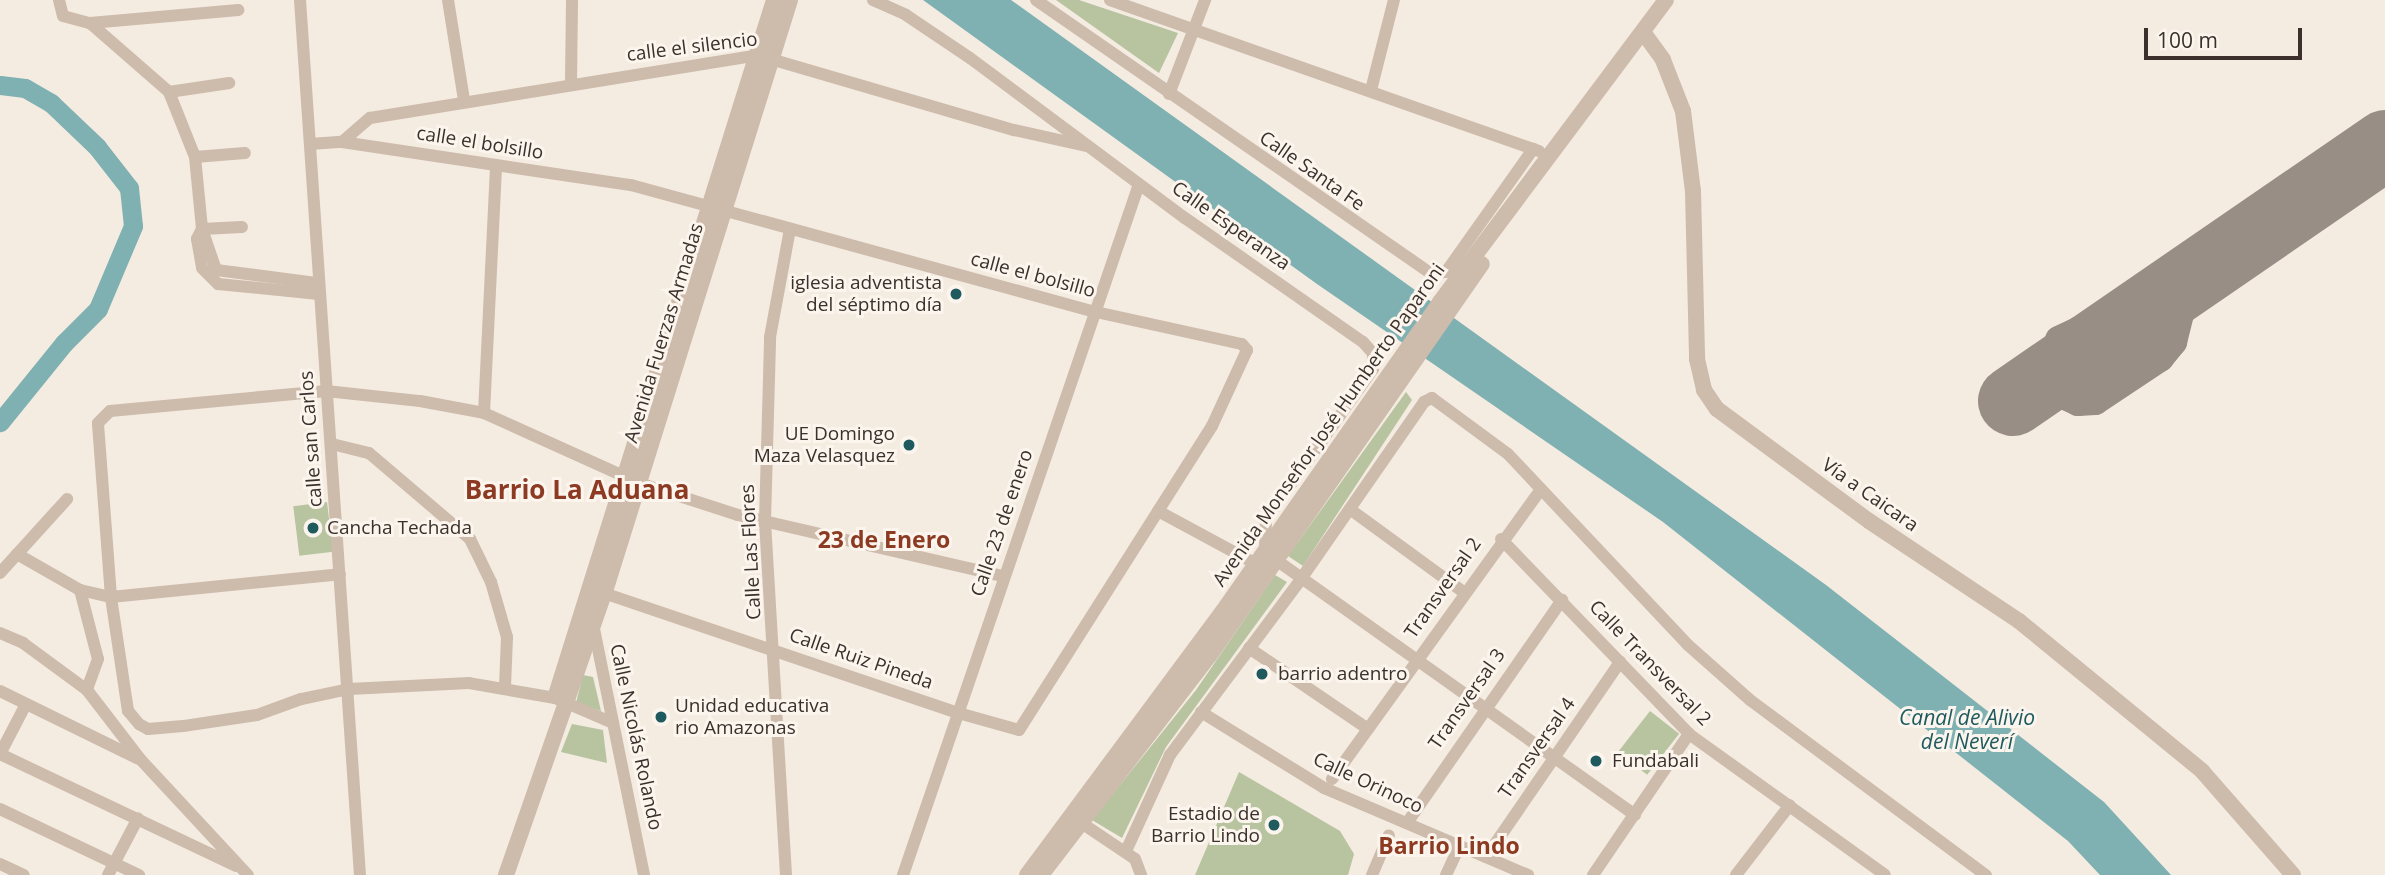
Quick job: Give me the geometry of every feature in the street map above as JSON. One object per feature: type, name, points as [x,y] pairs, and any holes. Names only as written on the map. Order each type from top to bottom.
[{"type":"street","points":[[59,0],[63,16],[90,23],[207,6],[238,10]]},
{"type":"street","name":"calle san Carlos","points":[[300,0],[360,875]]},
{"type":"street","points":[[448,0],[464,100]]},
{"type":"street","points":[[570,83],[572,0]]},
{"type":"street","name":"Avenida Fuerzas Armadas","points":[[765,56],[774,0]]},
{"type":"street","name":"Avenida Fuerzas Armadas","points":[[497,875],[559,701],[593,624],[598,590],[765,56],[790,0]]},
{"type":"street","name":"Calle Esperanza","points":[[873,0],[970,58],[1139,184],[1363,342],[1373,353],[1373,369],[1266,520],[1265,558]]},
{"type":"street","name":"Calle Santa Fe","points":[[1036,0],[1315,198],[1439,276],[1533,149]]},
{"type":"street","points":[[1110,0],[1371,90],[1550,156]]},
{"type":"street","points":[[1169,94],[1205,0]]},
{"type":"street","points":[[1371,90],[1394,0]]},
{"type":"street","name":"Avenida Monseñor José Humberto Paparoni","points":[[1445,306],[1647,35],[1667,0]]},
{"type":"street","name":"Avenida Monseñor José Humberto Paparoni","points":[[1027,875],[1265,558],[1550,156],[1678,0]]},
{"type":"street","points":[[90,23],[169,92],[195,158],[202,229],[197,239],[202,268],[218,284],[319,288]]},
{"type":"street","name":"Vía a Caicara","points":[[1647,35],[1663,60],[1686,124],[1693,191],[1697,359],[1704,390],[1717,409],[1847,505],[2019,621],[2202,771],[2293,875]]},
{"type":"street","name":"calle el silencio","points":[[342,142],[370,118],[570,83],[765,56],[1014,130],[1090,147]]},
{"type":"street","points":[[169,92],[229,83]]},
{"type":"street","name":"calle el bolsillo","points":[[310,144],[342,142],[631,186],[716,212],[790,229],[1096,312],[1242,344],[1247,351],[1212,426],[1019,730],[958,713]]},
{"type":"street","points":[[195,158],[245,153]]},
{"type":"street","points":[[484,413],[496,165]]},
{"type":"street","name":"Calle 23 de enero","points":[[902,875],[1139,184]]},
{"type":"street","points":[[202,229],[242,227]]},
{"type":"street","name":"Calle Las Flores","points":[[786,875],[775,649],[765,521],[770,337],[790,229]]},
{"type":"street","points":[[613,723],[559,701],[505,686],[469,683],[349,689],[301,699],[257,715],[148,729],[128,711],[111,597],[96,429],[103,417],[110,411],[326,391],[484,413],[633,480],[765,521],[1003,576]]},
{"type":"street","points":[[1126,851],[1170,755],[1351,510],[1424,402],[1432,398],[1508,454],[1688,645],[1750,700],[1986,875]]},
{"type":"street","points":[[332,444],[369,453],[470,539],[491,582],[507,637],[505,686]]},
{"type":"street","name":"Transversal 2","points":[[1332,779],[1501,539],[1541,489]]},
{"type":"street","points":[[0,573],[67,499]]},
{"type":"street","points":[[1351,510],[1465,593]]},
{"type":"street","points":[[1158,511],[1265,558],[1301,579],[1634,815]]},
{"type":"street","name":"Calle Transversal 2","points":[[1501,539],[1689,734],[1885,875]]},
{"type":"street","points":[[17,554],[80,590],[111,597],[340,574]]},
{"type":"street","name":"Avenida Monseñor José Humberto Paparoni","points":[[1041,875],[1197,673],[1265,558]]},
{"type":"street","points":[[80,590],[98,659],[88,690]]},
{"type":"street","name":"Avenida Fuerzas Armadas","points":[[506,875],[584,609],[598,590]]},
{"type":"street","name":"Calle Ruiz Pineda","points":[[598,590],[958,713]]},
{"type":"street","name":"Transversal 3","points":[[1407,823],[1484,708],[1562,600]]},
{"type":"street","name":"Calle Nicolás Rolando","points":[[584,609],[593,624],[644,875]]},
{"type":"street","points":[[0,634],[23,643],[88,690],[141,760],[246,873]]},
{"type":"street","points":[[1249,648],[1368,729]]},
{"type":"street","name":"Transversal 4","points":[[1486,857],[1620,662]]},
{"type":"street","points":[[0,691],[141,760]]},
{"type":"street","points":[[26,704],[0,754],[138,818],[246,873]]},
{"type":"street","name":"Calle Orinoco","points":[[1201,712],[1324,788],[1528,875]]},
{"type":"street","points":[[1594,875],[1689,734]]},
{"type":"street","points":[[1736,875],[1790,805]]},
{"type":"street","points":[[0,809],[111,869],[139,875]]},
{"type":"street","points":[[111,869],[138,818]]},
{"type":"street","points":[[1080,822],[1126,851],[1139,865],[1140,875]]},
{"type":"street","points":[[1372,875],[1389,835]]},
{"type":"street","points":[[1446,875],[1460,845]]},
{"type":"street","points":[[0,864],[24,875]]},
{"type":"green space","points":[[1056,0],[1079,0],[1178,33],[1159,73]]},
{"type":"green space","points":[[1406,392],[1412,400],[1303,566],[1288,556]]},
{"type":"green space","name":"Cancha Techada","points":[[327,502],[333,552],[299,556],[293,506]]},
{"type":"green space","points":[[1275,575],[1287,582],[1166,747],[1122,838],[1092,820],[1196,690]]},
{"type":"green space","points":[[583,675],[593,677],[601,711],[576,703]]},
{"type":"green space","points":[[1650,711],[1679,734],[1647,775],[1618,752]]},
{"type":"green space","points":[[572,724],[603,730],[607,763],[561,752]]},
{"type":"green space","name":"Estadio de Barrio Lindo","points":[[1239,772],[1340,831],[1354,854],[1348,875],[1195,875]]},
{"type":"water","name":"Canal de Alivio del Neverí","points":[[923,0],[1011,0],[1826,585],[2104,802],[2171,875],[2100,875],[2068,841],[1663,522],[1317,284]]},
{"type":"waterway","points":[[0,85],[25,88],[51,103],[97,147],[129,188],[133,226],[98,309],[64,343],[0,422]]},
{"type":"taxiway","points":[[2117,330],[2080,330],[2059,340],[2048,366],[2061,394],[2078,402],[2095,401],[2160,358],[2173,342],[2185,294],[2217,261]]},
{"type":"runway","points":[[2013,401],[2385,145]]},
{"type":"place","name":"iglesia adventista del séptimo día","points":[[956,294]]},
{"type":"place","name":"UE Domingo Maza Velasquez","points":[[909,445]]},
{"type":"place","name":"Cancha Techada","points":[[313,528]]},
{"type":"place","name":"barrio adentro","points":[[1262,674]]},
{"type":"place","name":"Unidad educativa rio Amazonas","points":[[661,717]]},
{"type":"place","name":"Fundabali","points":[[1596,761]]},
{"type":"place","name":"Estadio de Barrio Lindo","points":[[1274,825]]},
{"type":"district","name":"Barrio La Aduana","points":[[577,490]]},
{"type":"district","name":"23 de Enero","points":[[884,539]]},
{"type":"district","name":"Barrio Lindo","points":[[1449,845]]}]
